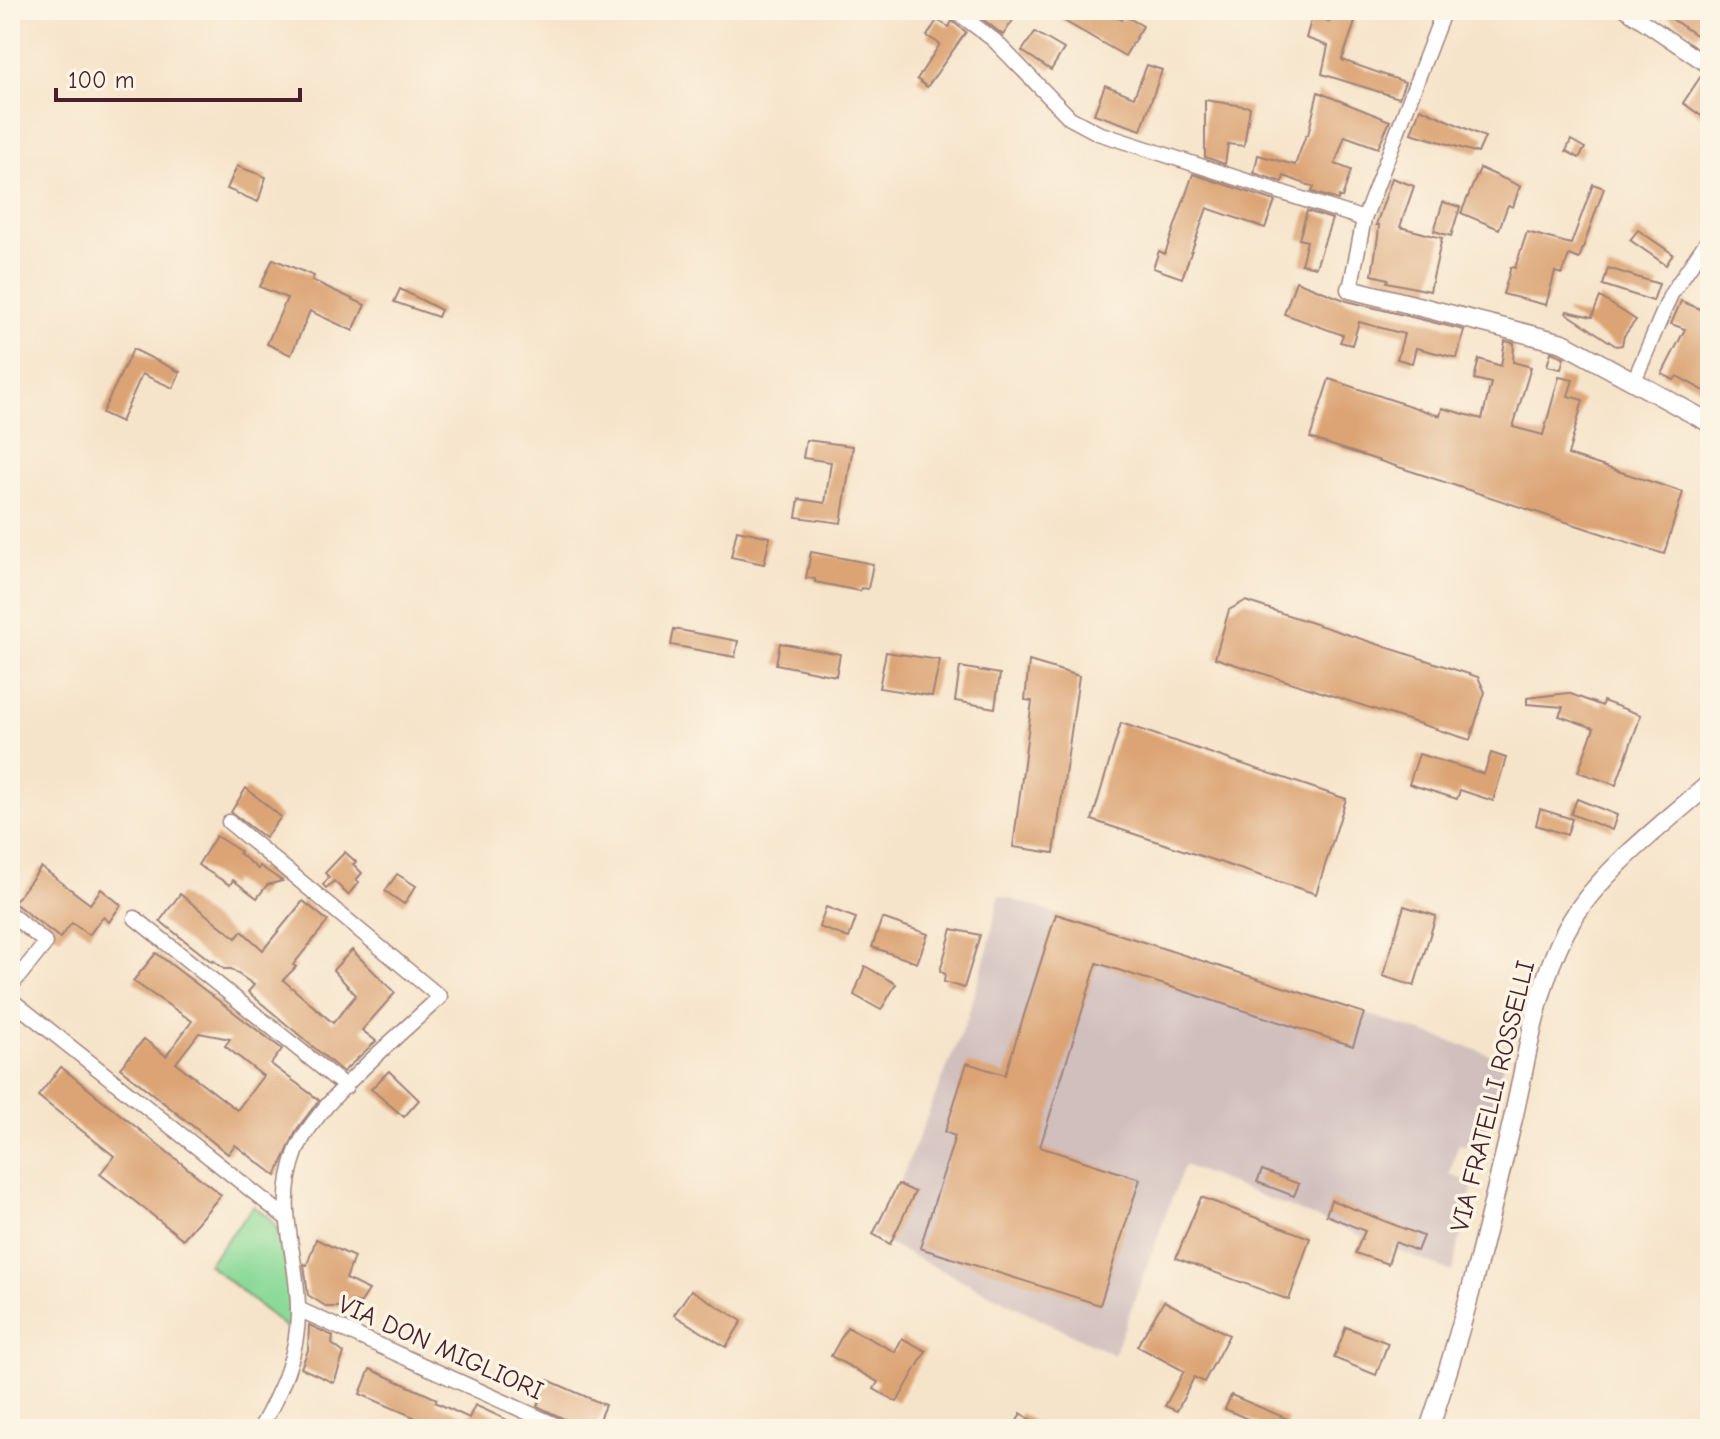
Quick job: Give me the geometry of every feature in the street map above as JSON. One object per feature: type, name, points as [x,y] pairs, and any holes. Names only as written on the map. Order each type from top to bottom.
[{"type":"main road","points":[[1350,289],[1563,343],[1710,423]]},
{"type":"main road","name":"VIA FRATELLI ROSSELLI","points":[[1429,1429],[1456,1343],[1501,1173],[1546,978],[1558,946],[1592,893],[1710,783]]},
{"type":"street","points":[[954,10],[994,40],[1070,118],[1098,133],[1364,219]]},
{"type":"street","points":[[1350,289],[1364,219],[1444,10]]},
{"type":"street","points":[[1626,10],[1710,67]]},
{"type":"street","points":[[1634,381],[1671,294],[1710,237]]},
{"type":"street","points":[[229,822],[440,997],[346,1087],[317,1119],[297,1149],[288,1180],[285,1217],[298,1309],[295,1345],[288,1372],[260,1429]]},
{"type":"street","points":[[10,914],[45,944],[10,987]]},
{"type":"street","points":[[135,918],[346,1087]]},
{"type":"street","points":[[10,999],[285,1217]]},
{"type":"street","name":"VIA DON MIGLIORI","points":[[298,1309],[564,1429]]},
{"type":"shaded area","points":[[999,895],[1505,1059],[1482,1148],[1458,1144],[1450,1174],[1473,1184],[1452,1272],[1184,1165],[1114,1355],[870,1235],[901,1180],[967,1019],[989,945]]},
{"type":"green space","points":[[254,1206],[273,1223],[282,1245],[289,1290],[289,1330],[208,1264]]},
{"type":"building","points":[[971,10],[1020,10],[1003,35]]},
{"type":"building","points":[[1045,10],[1105,10],[1122,20],[1125,16],[1143,26],[1125,56]]},
{"type":"building","points":[[1659,10],[1710,10],[1710,15],[1697,36]]},
{"type":"building","points":[[1313,14],[1330,22],[1334,14],[1355,22],[1342,60],[1405,82],[1399,98],[1322,74],[1328,46],[1306,38]]},
{"type":"building","points":[[937,20],[949,27],[952,21],[966,32],[927,87],[917,79],[940,44],[927,36]]},
{"type":"building","points":[[1035,32],[1064,49],[1051,70],[1022,51]]},
{"type":"building","points":[[1147,65],[1162,70],[1141,130],[1094,114],[1105,85],[1134,97]]},
{"type":"building","points":[[1701,76],[1710,82],[1710,122],[1683,103]]},
{"type":"building","points":[[1318,92],[1390,121],[1378,148],[1345,136],[1335,164],[1351,170],[1342,198],[1339,196],[1338,200],[1312,192],[1314,187],[1284,176],[1282,182],[1254,173],[1258,155],[1295,165],[1308,135]]},
{"type":"building","points":[[1205,100],[1250,107],[1244,146],[1228,144],[1225,164],[1205,157]]},
{"type":"building","points":[[1420,108],[1485,137],[1478,153],[1411,133]]},
{"type":"building","points":[[1571,140],[1585,148],[1579,158],[1566,151]]},
{"type":"building","points":[[237,166],[266,177],[258,202],[227,189]]},
{"type":"building","points":[[1480,168],[1520,186],[1513,207],[1508,205],[1499,229],[1461,213]]},
{"type":"building","points":[[1193,174],[1275,201],[1265,228],[1207,208],[1182,278],[1153,268],[1159,251],[1165,254]]},
{"type":"building","points":[[1392,178],[1414,186],[1400,227],[1442,238],[1430,291],[1387,282],[1388,279],[1372,275],[1379,225],[1376,225]]},
{"type":"building","points":[[1593,184],[1604,188],[1579,259],[1569,255],[1562,274],[1555,272],[1546,305],[1503,294],[1527,232],[1571,244]]},
{"type":"building","points":[[1443,202],[1460,207],[1451,236],[1434,231]]},
{"type":"building","points":[[1307,211],[1332,219],[1316,267],[1301,264],[1307,241],[1299,239]]},
{"type":"building","points":[[1638,230],[1673,254],[1666,265],[1630,240]]},
{"type":"building","points":[[273,259],[314,276],[312,280],[365,305],[353,331],[310,311],[291,355],[267,344],[287,298],[260,287]]},
{"type":"building","points":[[1608,268],[1659,284],[1653,301],[1603,285]]},
{"type":"building","points":[[1296,281],[1347,301],[1464,330],[1457,358],[1416,348],[1412,363],[1397,359],[1404,334],[1359,322],[1352,345],[1340,342],[1343,335],[1284,314]]},
{"type":"building","points":[[400,289],[441,310],[438,317],[394,302]]},
{"type":"building","points":[[1600,297],[1636,320],[1624,336],[1622,345],[1616,346],[1566,313],[1592,317]]},
{"type":"building","points":[[1681,301],[1710,313],[1710,394],[1677,376],[1674,380],[1662,374],[1685,329],[1671,324]]},
{"type":"building","points":[[1505,341],[1514,343],[1513,362],[1531,367],[1513,427],[1543,435],[1559,377],[1573,380],[1568,396],[1583,400],[1568,455],[1683,492],[1664,554],[1310,438],[1329,379],[1440,416],[1442,408],[1482,419],[1491,383],[1474,379],[1479,359],[1501,366]]},
{"type":"building","points":[[133,349],[180,372],[173,388],[142,374],[121,422],[102,413]]},
{"type":"building","points":[[1551,352],[1564,357],[1561,369],[1547,366]]},
{"type":"building","points":[[806,440],[853,446],[841,523],[796,517],[799,499],[825,503],[831,462],[803,458]]},
{"type":"building","points":[[737,530],[770,537],[764,564],[731,557]]},
{"type":"building","points":[[811,552],[873,564],[868,589],[861,588],[860,591],[806,578]]},
{"type":"building","points":[[1245,601],[1478,677],[1485,692],[1470,740],[1215,658],[1229,610]]},
{"type":"building","points":[[674,629],[738,641],[735,657],[671,645]]},
{"type":"building","points":[[780,643],[840,654],[836,676],[776,664]]},
{"type":"building","points":[[886,652],[940,660],[932,696],[879,688]]},
{"type":"building","points":[[1029,661],[1079,676],[1054,853],[1013,847],[1032,701],[1025,700]]},
{"type":"building","points":[[960,667],[1000,674],[995,708],[955,701]]},
{"type":"building","points":[[1568,693],[1602,706],[1603,701],[1641,715],[1616,785],[1578,772],[1594,728],[1559,716],[1563,707],[1527,704],[1527,698]]},
{"type":"building","points":[[1121,723],[1346,799],[1316,894],[1092,820]]},
{"type":"building","points":[[1491,753],[1506,758],[1493,801],[1460,790],[1457,799],[1409,784],[1419,754],[1484,774]]},
{"type":"building","points":[[246,788],[281,817],[265,838],[231,812]]},
{"type":"building","points":[[1577,799],[1617,815],[1612,830],[1571,814]]},
{"type":"building","points":[[1540,809],[1572,819],[1567,835],[1536,825]]},
{"type":"building","points":[[216,836],[240,851],[258,869],[260,866],[282,881],[267,885],[257,898],[233,880],[230,885],[198,865]]},
{"type":"building","points":[[345,852],[362,873],[348,895],[334,881],[326,888],[323,885],[329,877],[325,873]]},
{"type":"building","points":[[41,867],[90,904],[101,889],[121,905],[109,922],[103,917],[89,935],[72,923],[60,938],[14,903]]},
{"type":"building","points":[[397,874],[416,886],[404,904],[385,891]]},
{"type":"building","points":[[180,894],[236,938],[242,931],[263,950],[303,901],[328,921],[293,965],[296,967],[283,980],[333,1023],[356,995],[333,970],[352,950],[395,993],[362,1030],[376,1041],[343,1072],[248,992],[254,985],[231,969],[224,969],[212,962],[160,921]]},
{"type":"building","points":[[1404,906],[1436,916],[1414,986],[1383,976]]},
{"type":"building","points":[[826,907],[856,918],[849,938],[819,927]]},
{"type":"building","points":[[1056,914],[1364,1013],[1353,1046],[1097,963],[1040,1147],[1140,1179],[1100,1305],[920,1248],[955,1136],[945,1132],[967,1063],[1005,1075]]},
{"type":"building","points":[[882,918],[928,934],[917,963],[872,947]]},
{"type":"building","points":[[952,929],[980,935],[964,988],[944,982],[945,974],[940,971]]},
{"type":"building","points":[[156,953],[282,1049],[271,1064],[319,1100],[297,1129],[276,1176],[235,1145],[228,1154],[120,1068],[144,1039],[166,1056],[192,1021],[133,981]],"holes":[[[199,1033],[230,1039],[225,1046],[263,1076],[237,1110],[176,1063]]]},
{"type":"building","points":[[865,966],[896,984],[881,1010],[854,995]]},
{"type":"building","points":[[61,1067],[221,1195],[183,1239],[100,1174],[114,1156],[38,1096]]},
{"type":"building","points":[[389,1071],[419,1100],[404,1117],[371,1089]]},
{"type":"building","points":[[1262,1170],[1299,1184],[1294,1196],[1257,1182]]},
{"type":"building","points":[[898,1184],[915,1192],[890,1244],[873,1234]]},
{"type":"building","points":[[1201,1197],[1310,1238],[1289,1300],[1176,1258]]},
{"type":"building","points":[[1331,1200],[1423,1236],[1417,1251],[1395,1242],[1388,1264],[1355,1253],[1365,1231],[1326,1215]]},
{"type":"building","points":[[316,1239],[354,1257],[346,1279],[369,1290],[360,1304],[351,1301],[349,1307],[327,1307],[308,1295],[304,1264],[307,1265]]},
{"type":"building","points":[[691,1290],[742,1321],[726,1347],[674,1315]]},
{"type":"building","points":[[1164,1301],[1229,1335],[1204,1382],[1194,1377],[1177,1411],[1165,1406],[1184,1371],[1137,1346]]},
{"type":"building","points":[[309,1325],[333,1336],[332,1344],[344,1353],[334,1383],[301,1368],[308,1350]]},
{"type":"building","points":[[847,1327],[895,1352],[902,1338],[926,1351],[897,1402],[874,1389],[878,1382],[831,1356]]},
{"type":"building","points":[[1346,1327],[1388,1343],[1376,1375],[1334,1358]]},
{"type":"building","points":[[370,1369],[437,1399],[435,1402],[469,1418],[475,1405],[526,1429],[426,1429],[412,1422],[414,1417],[360,1394]]},
{"type":"building","points":[[548,1380],[605,1405],[595,1429],[585,1429],[537,1406]]},
{"type":"building","points":[[1231,1395],[1288,1419],[1284,1429],[1270,1429],[1225,1409]]},
{"type":"building","points":[[1021,1413],[1044,1429],[1013,1429]]}]
